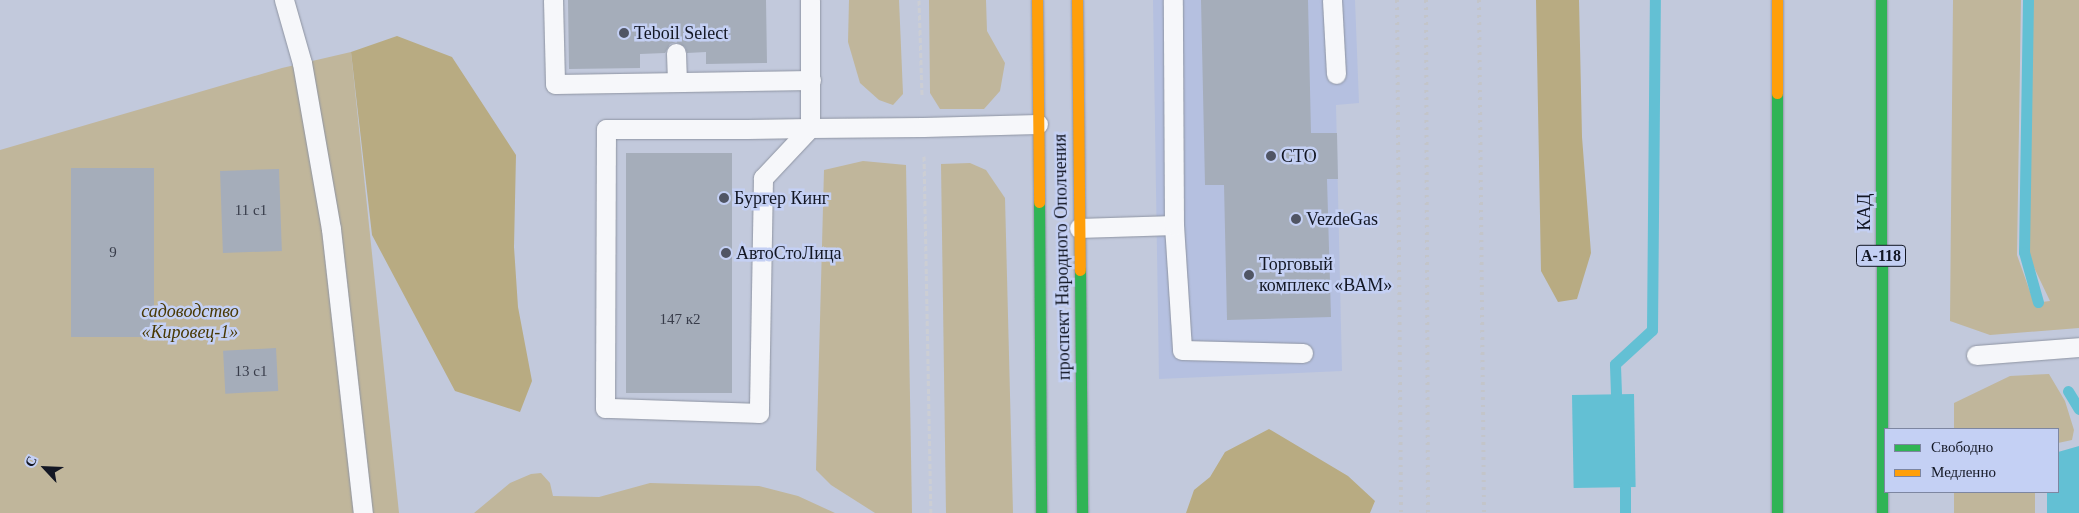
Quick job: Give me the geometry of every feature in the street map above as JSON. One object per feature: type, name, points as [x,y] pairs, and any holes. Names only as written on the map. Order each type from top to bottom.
[{"type":"main road","name":"проспект Народного Ополчения","points":[[1037,0],[1041,513]]},
{"type":"main road","name":"проспект Народного Ополчения","points":[[1077,0],[1082,513]]},
{"type":"main road","points":[[1777,513],[1778,0]]},
{"type":"main road","name":"КАД","points":[[1880,0],[1882,513]]},
{"type":"lane","points":[[284,0],[302,63],[331,229],[363,513]]},
{"type":"lane","points":[[553,0],[555,84],[810,80]]},
{"type":"lane","points":[[810,0],[810,128],[763,178],[758,413],[605,408],[606,129],[810,128],[923,127],[1038,124]]},
{"type":"lane","points":[[1173,0],[1174,225],[1182,350],[1303,353]]},
{"type":"lane","points":[[1332,0],[1336,74]]},
{"type":"lane","points":[[676,53],[677,82]]},
{"type":"lane","points":[[1079,228],[1174,225]]},
{"type":"lane","points":[[1976,355],[2079,347]]},
{"type":"path","points":[[919,0],[931,513]]},
{"type":"shaded area","name":"Торговый комплекс «ВАМ»","points":[[1153,0],[1355,0],[1359,103],[1336,105],[1342,371],[1159,379]]},
{"type":"shaded area","points":[[1536,0],[1579,0],[1582,137],[1591,253],[1577,299],[1558,302],[1541,271]]},
{"type":"shaded area","points":[[397,36],[452,57],[516,155],[514,247],[518,307],[532,381],[520,412],[455,391],[372,235],[351,52]]},
{"type":"shaded area","points":[[1634,394],[1636,487],[1574,488],[1572,395]]},
{"type":"shaded area","points":[[1269,429],[1348,476],[1375,501],[1370,513],[1186,513],[1194,490],[1210,477],[1225,452]]},
{"type":"shaded area","points":[[2079,446],[2079,513],[2047,513],[2047,493],[2059,493],[2059,452]]},
{"type":"green space","points":[[849,0],[899,0],[903,94],[893,105],[879,100],[860,83],[848,42]]},
{"type":"green space","points":[[929,0],[986,0],[987,31],[1005,63],[1000,91],[984,109],[940,109],[930,93]]},
{"type":"green space","points":[[1953,0],[2021,0],[2017,255],[2034,303],[2050,301],[2028,255],[2032,0],[2079,0],[2079,328],[1990,335],[1950,321]]},
{"type":"green space","name":"садоводство «Кировец-1»","points":[[351,52],[399,513],[0,513],[0,150],[282,68]]},
{"type":"green space","points":[[863,161],[906,165],[912,513],[875,513],[831,485],[816,470],[824,170]]},
{"type":"green space","points":[[970,163],[986,170],[1005,198],[1013,513],[946,513],[941,164]]},
{"type":"green space","points":[[2049,374],[2065,401],[2074,430],[2072,440],[2059,443],[2059,428],[1954,428],[1954,403],[2010,376]]},
{"type":"green space","points":[[541,473],[550,483],[553,496],[599,497],[650,483],[759,486],[798,496],[835,513],[474,513],[510,483],[531,474]]},
{"type":"green space","points":[[1954,493],[2035,493],[2035,513],[1954,513]]},
{"type":"building","points":[[568,0],[766,0],[767,63],[706,64],[706,52],[687,53],[685,47],[676,42],[670,44],[665,53],[640,54],[640,68],[569,69]]},
{"type":"building","name":"СТО","points":[[1201,0],[1308,0],[1311,133],[1337,133],[1338,179],[1327,179],[1331,317],[1227,320],[1224,185],[1205,185]]},
{"type":"building","points":[[626,153],[732,153],[732,393],[626,393]]},
{"type":"building","points":[[71,168],[154,168],[154,337],[71,337]]},
{"type":"building","points":[[279,169],[282,251],[223,253],[220,171]]},
{"type":"building","points":[[276,348],[278,391],[225,394],[223,351]]},
{"type":"waterway","points":[[1616,394],[1615,364],[1652,330],[1655,0]]},
{"type":"waterway","points":[[2028,0],[2024,252],[2038,302]]},
{"type":"waterway","points":[[2068,391],[2079,409]]},
{"type":"waterway","points":[[1625,487],[1625,513]]},
{"type":"railway","points":[[1397,0],[1401,513]]},
{"type":"railway","points":[[1426,0],[1428,513]]},
{"type":"railway","points":[[1479,0],[1484,513]]},
{"type":"traffic: fast","points":[[1881,0],[1882,513]]},
{"type":"traffic: fast","points":[[1777,93],[1777,513]]},
{"type":"traffic: fast","points":[[1039,202],[1041,513]]},
{"type":"traffic: fast","points":[[1080,270],[1082,513]]},
{"type":"traffic: slow","points":[[1037,0],[1039,202]]},
{"type":"traffic: slow","points":[[1077,0],[1080,270]]},
{"type":"traffic: slow","points":[[1777,0],[1777,93]]},
{"type":"place","name":"Teboil Select","points":[[624,33]]},
{"type":"place","name":"СТО","points":[[1271,156]]},
{"type":"place","name":"Бургер Кинг","points":[[724,198]]},
{"type":"place","name":"VezdeGas","points":[[1296,219]]},
{"type":"place","name":"АвтоСтоЛица","points":[[726,253]]},
{"type":"place","name":"Торговый комплекс «ВАМ»","points":[[1249,275]]}]
